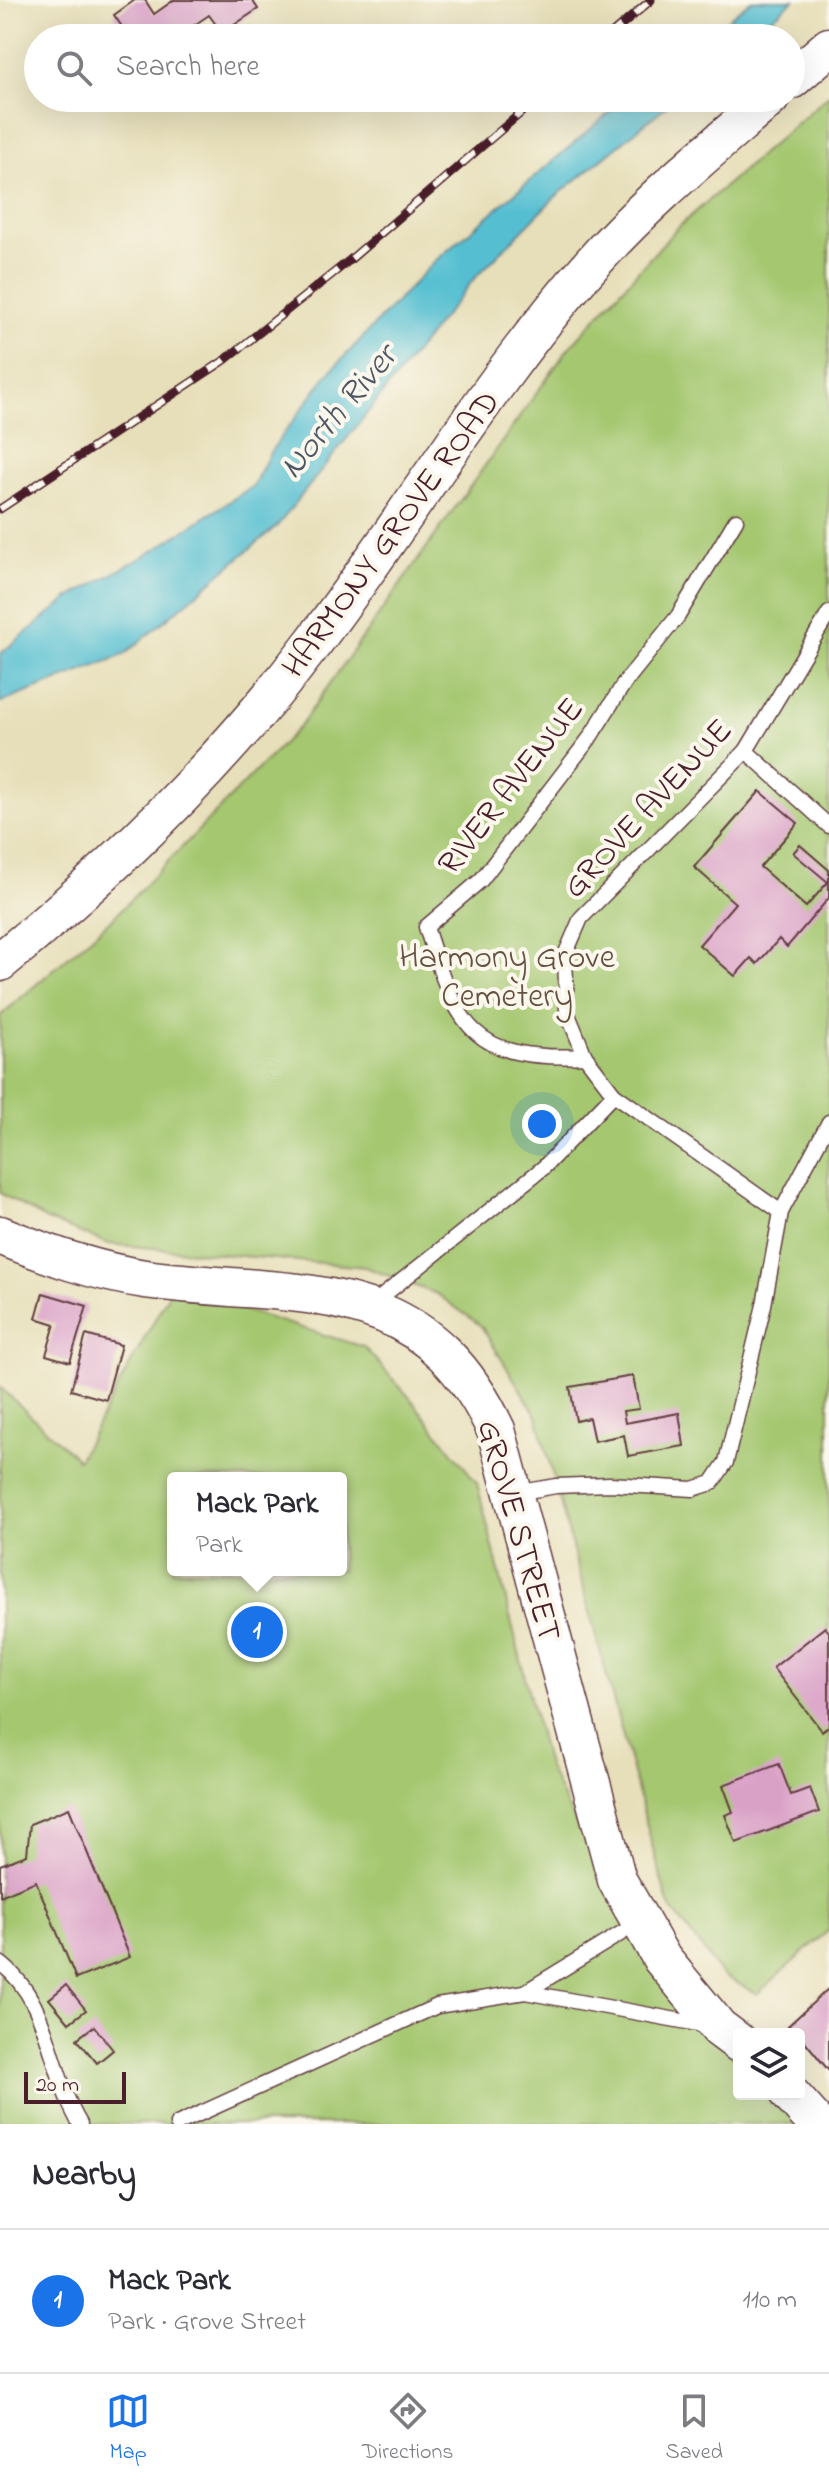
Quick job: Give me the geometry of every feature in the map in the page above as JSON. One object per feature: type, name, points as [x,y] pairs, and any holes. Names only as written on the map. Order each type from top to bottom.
[{"type":"street","points":[[805,68],[829,47]]},
{"type":"street","name":"HARMONY GROVE ROAD","points":[[0,962],[130,845],[217,756],[313,644],[553,309],[628,225],[754,112]]},
{"type":"street","name":"GROVE STREET","points":[[0,1235],[69,1262],[110,1273],[185,1284],[320,1294],[370,1307],[396,1317],[442,1351],[478,1391],[496,1430],[516,1493],[617,1880],[638,1923],[662,1959],[729,2036]]},
{"type":"street","points":[[795,2100],[817,2124]]},
{"type":"lane","name":"RIVER AVENUE","points":[[585,1056],[551,1058],[514,1052],[479,1038],[459,1016],[426,927],[481,880],[589,739],[625,682],[678,616],[736,520]]},
{"type":"lane","name":"GROVE AVENUE","points":[[781,1212],[614,1094],[585,1056],[567,1012],[565,955],[581,918],[746,751],[829,613]]},
{"type":"lane","points":[[746,751],[829,826]]},
{"type":"lane","points":[[370,1307],[543,1168],[614,1094]]},
{"type":"lane","points":[[516,1493],[556,1486],[693,1489],[712,1483],[726,1464],[764,1305],[781,1212],[829,1122]]},
{"type":"lane","points":[[525,1992],[638,1923]]},
{"type":"lane","points":[[0,1963],[14,1973],[31,1998],[80,2124]]},
{"type":"lane","points":[[177,2124],[437,2006],[525,1992],[729,2036]]},
{"type":"green space","name":"Harmony Grove Cemetery","points":[[829,95],[829,1930],[757,1994],[722,1975],[668,1904],[537,1416],[481,1326],[437,1294],[365,1267],[109,1244],[47,1220],[0,1193],[0,1016],[113,918],[299,727],[568,349],[676,229]]},
{"type":"green space","points":[[172,1288],[364,1347],[410,1398],[477,1483],[547,1766],[637,1945],[733,2042],[733,2100],[790,2100],[814,2124],[0,2124],[0,1387],[78,1460]]},
{"type":"water","points":[[752,0],[794,0],[765,24],[722,24]]},
{"type":"water","name":"North River","points":[[611,112],[659,112],[553,199],[474,279],[277,526],[124,655],[0,703],[0,654],[69,598],[145,556],[253,486],[271,451],[327,375],[434,262]]},
{"type":"building","points":[[135,0],[145,0],[154,14],[174,0],[252,0],[258,9],[236,24],[216,24],[209,15],[196,24],[120,24],[114,15]]},
{"type":"building","points":[[760,791],[798,823],[760,867],[806,907],[828,882],[793,853],[800,845],[829,870],[829,898],[787,947],[779,939],[757,964],[751,958],[735,976],[699,945],[735,903],[694,867]]},
{"type":"building","points":[[43,1293],[87,1306],[70,1362],[46,1355],[55,1324],[36,1318]]},
{"type":"building","points":[[86,1335],[121,1345],[106,1400],[71,1390]]},
{"type":"building","points":[[633,1376],[639,1409],[623,1411],[625,1423],[679,1413],[684,1446],[628,1456],[624,1435],[594,1441],[589,1418],[576,1421],[570,1387]]},
{"type":"building","points":[[825,1627],[829,1632],[829,1726],[822,1731],[773,1668]]},
{"type":"building","points":[[779,1764],[791,1795],[810,1788],[819,1812],[736,1843],[725,1815],[733,1812],[723,1785]]},
{"type":"building","points":[[69,1808],[130,1957],[76,1979],[36,1881],[0,1896],[0,1865],[27,1855],[30,1824]]},
{"type":"building","points":[[66,1985],[86,2010],[69,2023],[49,1999]]},
{"type":"building","points":[[829,1988],[829,2071],[805,2041],[805,2028],[788,2026]]},
{"type":"building","points":[[94,2026],[113,2050],[97,2063],[77,2039]]},
{"type":"railway","points":[[623,24],[651,0]]},
{"type":"railway","points":[[0,509],[225,360],[351,259],[522,112]]},
{"type":"place","name":"Mack Park","points":[[257,1632]]}]
